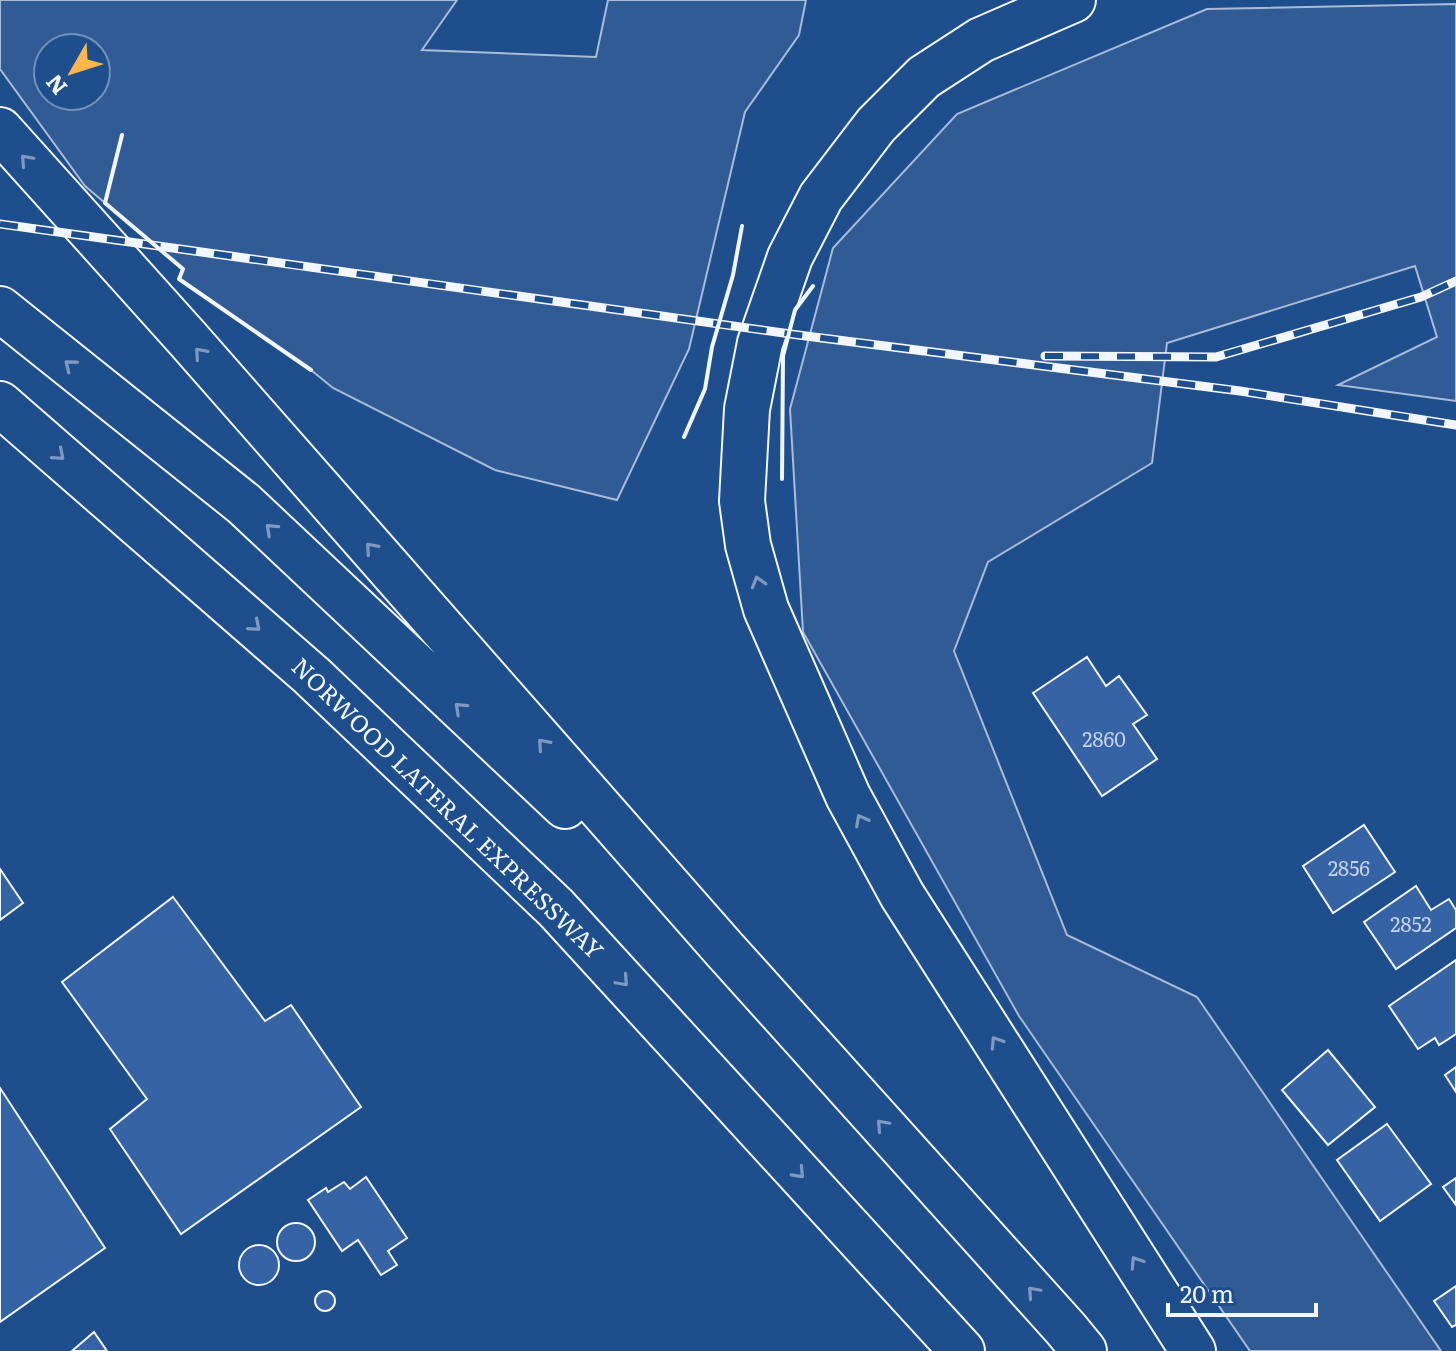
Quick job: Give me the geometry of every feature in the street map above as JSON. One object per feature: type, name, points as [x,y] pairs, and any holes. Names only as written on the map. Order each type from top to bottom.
[{"type":"highway","points":[[1073,0],[981,40],[924,77],[876,125],[821,197],[790,257],[760,343],[747,409],[742,501],[748,545],[766,609],[848,796],[902,895],[1193,1351]]},
{"type":"highway","points":[[0,130],[1084,1351]]},
{"type":"highway","points":[[0,309],[244,504],[538,781],[724,949]]},
{"type":"highway","name":"NORWOOD LATERAL EXPRESSWAY","points":[[0,404],[311,675],[556,908],[962,1351]]},
{"type":"shaded area","points":[[0,0],[457,0],[422,50],[596,57],[608,0],[806,0],[799,35],[745,112],[689,349],[617,500],[495,470],[333,388],[179,279],[183,269],[85,186],[0,69]]},
{"type":"shaded area","points":[[1456,4],[1456,401],[1338,385],[1437,337],[1415,266],[1167,343],[1152,463],[988,562],[954,651],[1067,935],[1197,997],[1441,1351],[1250,1351],[1019,1016],[803,632],[790,409],[833,248],[957,114],[1207,9]]},
{"type":"building","points":[[1087,657],[1106,686],[1119,676],[1147,715],[1133,724],[1157,759],[1102,796],[1033,693]]},
{"type":"building","points":[[1364,825],[1395,872],[1333,913],[1303,866]]},
{"type":"building","points":[[0,869],[23,903],[0,920]]},
{"type":"building","points":[[1416,886],[1431,910],[1449,899],[1456,910],[1456,928],[1396,969],[1364,922]]},
{"type":"building","points":[[173,897],[265,1021],[291,1005],[361,1107],[181,1234],[110,1129],[147,1099],[62,982]]},
{"type":"building","points":[[1456,960],[1456,1034],[1439,1045],[1435,1038],[1418,1049],[1389,1006]]},
{"type":"building","points":[[1328,1050],[1375,1107],[1328,1145],[1282,1090]]},
{"type":"building","points":[[1456,1067],[1456,1092],[1445,1075]]},
{"type":"building","points":[[0,1088],[105,1248],[0,1322]]},
{"type":"building","points":[[1387,1124],[1431,1184],[1380,1221],[1337,1160]]},
{"type":"building","points":[[366,1177],[407,1238],[388,1251],[397,1265],[381,1275],[358,1240],[342,1251],[308,1200],[326,1188],[328,1192],[344,1182],[350,1189]]},
{"type":"building","points":[[1456,1178],[1456,1205],[1443,1187]]},
{"type":"building","points":[[296,1223],[309,1229],[315,1242],[309,1255],[296,1261],[283,1255],[277,1242],[283,1229]]},
{"type":"building","points":[[259,1245],[273,1251],[279,1265],[273,1279],[259,1285],[245,1279],[239,1265],[245,1251]]},
{"type":"building","points":[[1456,1286],[1456,1325],[1452,1327],[1434,1301]]},
{"type":"building","points":[[325,1291],[332,1294],[335,1301],[332,1308],[325,1311],[318,1308],[315,1301],[318,1294]]},
{"type":"building","points":[[94,1332],[107,1351],[72,1351]]},
{"type":"railway","points":[[0,224],[798,335],[1240,391],[1456,425]]},
{"type":"railway","points":[[1045,356],[1216,357],[1421,297],[1456,281]]},
{"type":"wall","points":[[122,135],[105,203],[183,269],[179,279],[311,370]]},
{"type":"wall","points":[[684,437],[705,389],[712,347],[733,275],[742,226]]},
{"type":"wall","points":[[782,479],[783,356],[795,310],[813,286]]}]
